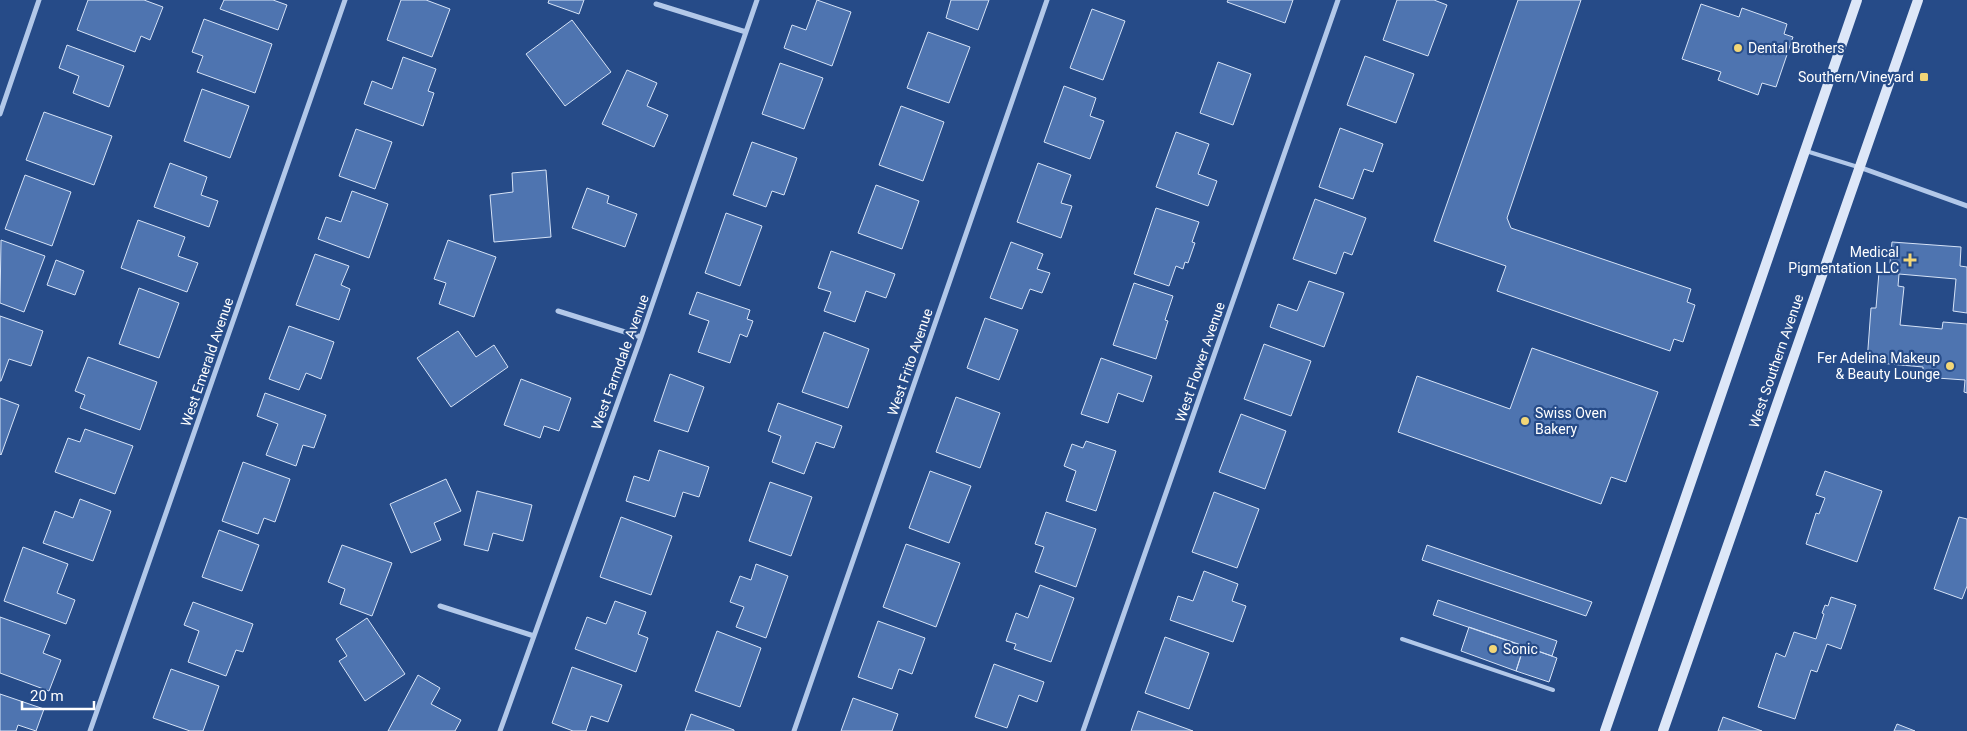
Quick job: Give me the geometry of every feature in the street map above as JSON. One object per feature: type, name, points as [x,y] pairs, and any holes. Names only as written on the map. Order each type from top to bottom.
[{"type":"main road","points":[[1605,731],[1857,0]]},
{"type":"main road","name":"West Southern Avenue","points":[[1662,731],[1858,166],[1918,0]]},
{"type":"street","points":[[0,114],[39,0]]},
{"type":"street","name":"West Emerald Avenue","points":[[90,731],[345,0]]},
{"type":"street","name":"West Farmdale Avenue","points":[[500,731],[641,337],[757,0]]},
{"type":"street","name":"West Frito Avenue","points":[[794,731],[1047,0]]},
{"type":"street","name":"West Flower Avenue","points":[[1083,731],[1338,0]]},
{"type":"street","points":[[656,4],[746,32]]},
{"type":"street","points":[[1858,166],[1967,206]]},
{"type":"street","points":[[558,311],[641,337]]},
{"type":"street","points":[[440,606],[534,636]]},
{"type":"lane","points":[[1806,151],[1858,166]]},
{"type":"lane","points":[[1402,639],[1553,690]]},
{"type":"building","points":[[88,0],[144,0],[163,7],[150,40],[141,36],[135,52],[77,30]]},
{"type":"building","points":[[224,0],[273,0],[287,5],[278,30],[220,9]]},
{"type":"building","points":[[401,0],[426,0],[450,9],[432,57],[387,40]]},
{"type":"building","points":[[549,0],[584,0],[579,14],[548,3]]},
{"type":"building","points":[[817,0],[851,12],[832,66],[784,48],[792,25],[806,30]]},
{"type":"building","points":[[951,0],[989,0],[978,30],[946,18]]},
{"type":"building","points":[[1228,0],[1293,0],[1285,23],[1227,2]]},
{"type":"building","points":[[1397,0],[1434,0],[1447,5],[1428,56],[1383,40]]},
{"type":"building","points":[[1518,0],[1581,0],[1507,218],[1511,228],[1691,289],[1687,302],[1695,305],[1683,342],[1674,339],[1670,351],[1497,291],[1506,266],[1434,241]]},
{"type":"building","name":"Dental Brothers","points":[[1701,4],[1739,17],[1742,8],[1787,24],[1784,34],[1793,37],[1776,87],[1762,83],[1758,95],[1718,80],[1721,72],[1682,59]]},
{"type":"building","points":[[1092,9],[1125,21],[1103,80],[1070,68]]},
{"type":"building","points":[[204,19],[272,44],[255,93],[197,72],[203,56],[192,52]]},
{"type":"building","points":[[572,20],[611,72],[565,106],[526,54]]},
{"type":"building","points":[[928,32],[970,47],[949,103],[907,88]]},
{"type":"building","points":[[67,45],[124,66],[109,107],[73,93],[79,76],[59,68]]},
{"type":"building","points":[[1365,56],[1414,74],[1396,123],[1347,105]]},
{"type":"building","points":[[403,57],[436,69],[428,91],[434,93],[423,126],[364,104],[372,81],[392,89]]},
{"type":"building","points":[[1218,62],[1251,74],[1233,125],[1200,113]]},
{"type":"building","points":[[780,63],[823,78],[804,129],[762,114]]},
{"type":"building","points":[[627,70],[657,83],[647,106],[668,115],[654,147],[602,124]]},
{"type":"building","points":[[1064,86],[1096,98],[1090,116],[1104,121],[1090,159],[1044,142]]},
{"type":"building","points":[[202,89],[249,106],[230,158],[184,141]]},
{"type":"building","points":[[901,106],[944,122],[923,181],[879,165]]},
{"type":"building","points":[[44,112],[112,136],[94,185],[26,160]]},
{"type":"building","points":[[1340,128],[1383,144],[1373,172],[1364,169],[1353,199],[1319,187]]},
{"type":"building","points":[[356,129],[392,142],[375,189],[339,176]]},
{"type":"building","points":[[1176,132],[1209,144],[1198,174],[1217,181],[1208,206],[1156,187]]},
{"type":"building","points":[[752,142],[797,158],[784,195],[772,191],[766,207],[733,195]]},
{"type":"building","points":[[170,163],[207,177],[201,195],[218,201],[209,227],[154,207]]},
{"type":"building","points":[[1038,163],[1071,175],[1061,203],[1072,206],[1061,238],[1017,222]]},
{"type":"building","points":[[546,170],[551,237],[494,242],[490,195],[513,192],[512,173]]},
{"type":"building","points":[[25,175],[71,192],[52,246],[5,229]]},
{"type":"building","points":[[876,185],[919,201],[902,249],[858,233]]},
{"type":"building","points":[[587,188],[609,196],[607,203],[637,214],[625,247],[572,228]]},
{"type":"building","points":[[352,191],[388,204],[369,258],[318,239],[326,217],[341,222]]},
{"type":"building","points":[[1315,199],[1366,218],[1352,255],[1344,252],[1336,274],[1293,259]]},
{"type":"building","points":[[1156,208],[1199,222],[1192,242],[1195,243],[1188,263],[1185,262],[1183,269],[1176,266],[1169,286],[1134,274]]},
{"type":"building","points":[[726,213],[762,226],[740,286],[705,273]]},
{"type":"building","points":[[138,220],[185,237],[178,256],[198,263],[187,292],[121,268]]},
{"type":"building","points":[[1,240],[45,256],[24,312],[0,303]]},
{"type":"building","points":[[448,240],[496,257],[474,317],[439,304],[446,283],[434,279]]},
{"type":"building","points":[[1011,242],[1043,254],[1037,269],[1050,273],[1042,293],[1030,289],[1022,309],[990,298]]},
{"type":"building","points":[[1892,242],[1961,247],[1960,266],[1967,267],[1967,313],[1953,311],[1956,279],[1899,274],[1898,286],[1904,287],[1900,325],[1942,329],[1943,322],[1967,324],[1967,393],[1964,392],[1965,380],[1923,377],[1923,367],[1867,362],[1871,308],[1876,308],[1879,272],[1889,273]]},
{"type":"building","points":[[831,251],[895,274],[886,298],[866,291],[855,322],[824,311],[831,292],[818,288]]},
{"type":"building","points":[[315,254],[349,266],[341,285],[350,289],[339,320],[296,305]]},
{"type":"building","points":[[56,260],[84,271],[75,295],[47,285]]},
{"type":"building","points":[[1309,281],[1344,293],[1324,347],[1270,327],[1278,304],[1297,311]]},
{"type":"building","points":[[1134,283],[1173,296],[1165,320],[1168,321],[1156,359],[1113,345]]},
{"type":"building","points":[[139,288],[179,303],[159,358],[119,344]]},
{"type":"building","points":[[697,292],[750,310],[747,319],[753,321],[747,337],[740,334],[730,363],[698,352],[709,321],[689,314]]},
{"type":"building","points":[[0,316],[43,331],[31,366],[9,359],[1,381],[0,381]]},
{"type":"building","points":[[985,318],[1018,330],[999,380],[967,368]]},
{"type":"building","points":[[289,326],[334,342],[321,379],[306,373],[299,390],[269,379]]},
{"type":"building","points":[[458,331],[476,357],[494,345],[508,367],[451,407],[417,358]]},
{"type":"building","points":[[824,332],[869,349],[848,408],[802,392]]},
{"type":"building","points":[[1264,344],[1311,361],[1291,416],[1244,399]]},
{"type":"building","name":"Swiss Oven Bakery","points":[[1532,348],[1658,392],[1626,482],[1611,477],[1601,504],[1398,432],[1417,376],[1510,409]]},
{"type":"building","points":[[88,357],[157,382],[140,430],[80,408],[85,395],[75,391]]},
{"type":"building","points":[[1101,358],[1152,376],[1143,402],[1118,393],[1108,423],[1081,414]]},
{"type":"building","points":[[670,374],[704,387],[688,432],[654,421]]},
{"type":"building","points":[[521,379],[571,398],[559,431],[544,426],[540,438],[504,425]]},
{"type":"building","points":[[265,393],[326,415],[314,448],[303,445],[296,466],[266,455],[278,424],[257,416]]},
{"type":"building","points":[[956,397],[1000,413],[980,468],[936,452]]},
{"type":"building","points":[[0,398],[19,405],[1,455],[0,454]]},
{"type":"building","points":[[778,403],[842,426],[834,448],[816,442],[804,474],[772,462],[781,436],[768,431]]},
{"type":"building","points":[[1241,414],[1286,431],[1265,489],[1219,472]]},
{"type":"building","points":[[85,429],[133,446],[115,494],[55,472],[68,438],[80,442]]},
{"type":"building","points":[[1086,441],[1116,451],[1096,511],[1066,501],[1076,471],[1064,466],[1072,444],[1083,448]]},
{"type":"building","points":[[659,450],[709,467],[699,497],[683,492],[675,517],[626,501],[634,476],[649,481]]},
{"type":"building","points":[[243,462],[290,479],[275,522],[264,518],[258,534],[222,521]]},
{"type":"building","points":[[930,471],[971,486],[949,543],[909,528]]},
{"type":"building","points":[[1825,471],[1882,491],[1857,562],[1806,544],[1816,513],[1819,514],[1825,498],[1816,495]]},
{"type":"building","points":[[446,479],[461,511],[434,523],[441,540],[411,553],[390,504]]},
{"type":"building","points":[[770,482],[812,497],[791,556],[749,541]]},
{"type":"building","points":[[477,491],[532,505],[523,541],[493,533],[488,551],[464,545]]},
{"type":"building","points":[[1214,492],[1259,509],[1237,568],[1192,552]]},
{"type":"building","points":[[80,499],[111,511],[93,561],[43,543],[55,511],[73,518]]},
{"type":"building","points":[[1046,512],[1096,529],[1076,587],[1035,572],[1044,547],[1035,544]]},
{"type":"building","points":[[621,517],[672,536],[651,595],[600,577]]},
{"type":"building","points":[[1959,517],[1967,519],[1967,586],[1962,599],[1934,589]]},
{"type":"building","points":[[219,530],[259,545],[242,591],[202,577]]},
{"type":"building","points":[[906,544],[960,563],[936,627],[883,607]]},
{"type":"building","points":[[342,545],[392,563],[372,616],[340,604],[345,589],[328,582]]},
{"type":"building","points":[[1427,545],[1592,602],[1586,616],[1422,560]]},
{"type":"building","points":[[23,547],[68,564],[57,593],[75,600],[66,624],[4,601]]},
{"type":"building","points":[[756,564],[788,576],[766,638],[736,627],[744,607],[730,602],[740,576],[751,580]]},
{"type":"building","points":[[1204,571],[1238,584],[1232,601],[1246,606],[1233,642],[1170,620],[1178,596],[1193,601]]},
{"type":"building","points":[[1040,585],[1074,598],[1051,662],[1014,649],[1016,644],[1006,641],[1016,613],[1028,618]]},
{"type":"building","points":[[1831,597],[1856,605],[1841,649],[1827,644],[1817,672],[1811,670],[1795,719],[1758,707],[1776,653],[1785,657],[1794,632],[1816,639],[1824,614],[1822,613],[1825,605],[1828,606]]},
{"type":"building","points":[[1438,600],[1557,641],[1552,656],[1433,615]]},
{"type":"building","points":[[615,601],[646,612],[638,634],[648,638],[636,672],[575,649],[587,617],[606,624]]},
{"type":"building","points":[[193,602],[253,624],[243,652],[236,650],[226,676],[188,662],[199,631],[184,625]]},
{"type":"building","points":[[0,617],[50,635],[43,653],[61,660],[49,691],[0,673]]},
{"type":"building","points":[[367,618],[405,674],[365,701],[339,661],[347,656],[336,639]]},
{"type":"building","points":[[878,621],[925,638],[912,674],[899,669],[892,689],[858,677]]},
{"type":"building","name":"Sonic","points":[[1469,627],[1524,646],[1516,671],[1461,651]]},
{"type":"building","points":[[717,631],[761,648],[740,707],[695,691]]},
{"type":"building","points":[[1165,637],[1209,653],[1189,709],[1145,693]]},
{"type":"building","points":[[1524,646],[1557,658],[1549,682],[1516,671]]},
{"type":"building","points":[[994,664],[1044,682],[1037,702],[1019,695],[1007,728],[975,717]]},
{"type":"building","points":[[572,667],[622,685],[608,722],[591,716],[586,731],[573,731],[552,723]]},
{"type":"building","points":[[171,669],[219,686],[203,731],[190,731],[153,718]]},
{"type":"building","points":[[418,675],[440,688],[431,704],[461,720],[455,731],[388,731]]},
{"type":"building","points":[[0,694],[44,709],[36,731],[18,725],[16,731],[0,731]]},
{"type":"building","points":[[853,698],[898,714],[892,731],[841,731]]},
{"type":"building","points":[[1138,711],[1193,731],[1131,731]]},
{"type":"building","points":[[691,714],[734,730],[734,731],[685,731]]},
{"type":"building","points":[[1723,717],[1762,731],[1718,731]]},
{"type":"building","points":[[1897,724],[1915,731],[1894,731]]},
{"type":"place","name":"Dental Brothers","points":[[1738,48]]},
{"type":"place","name":"Southern/Vineyard","points":[[1924,77]]},
{"type":"place","name":"Medical Pigmentation LLC","points":[[1910,260]]},
{"type":"place","name":"Fer Adelina Makeup & Beauty Lounge","points":[[1950,366]]},
{"type":"place","name":"Swiss Oven Bakery","points":[[1525,421]]},
{"type":"place","name":"Sonic","points":[[1493,649]]}]
